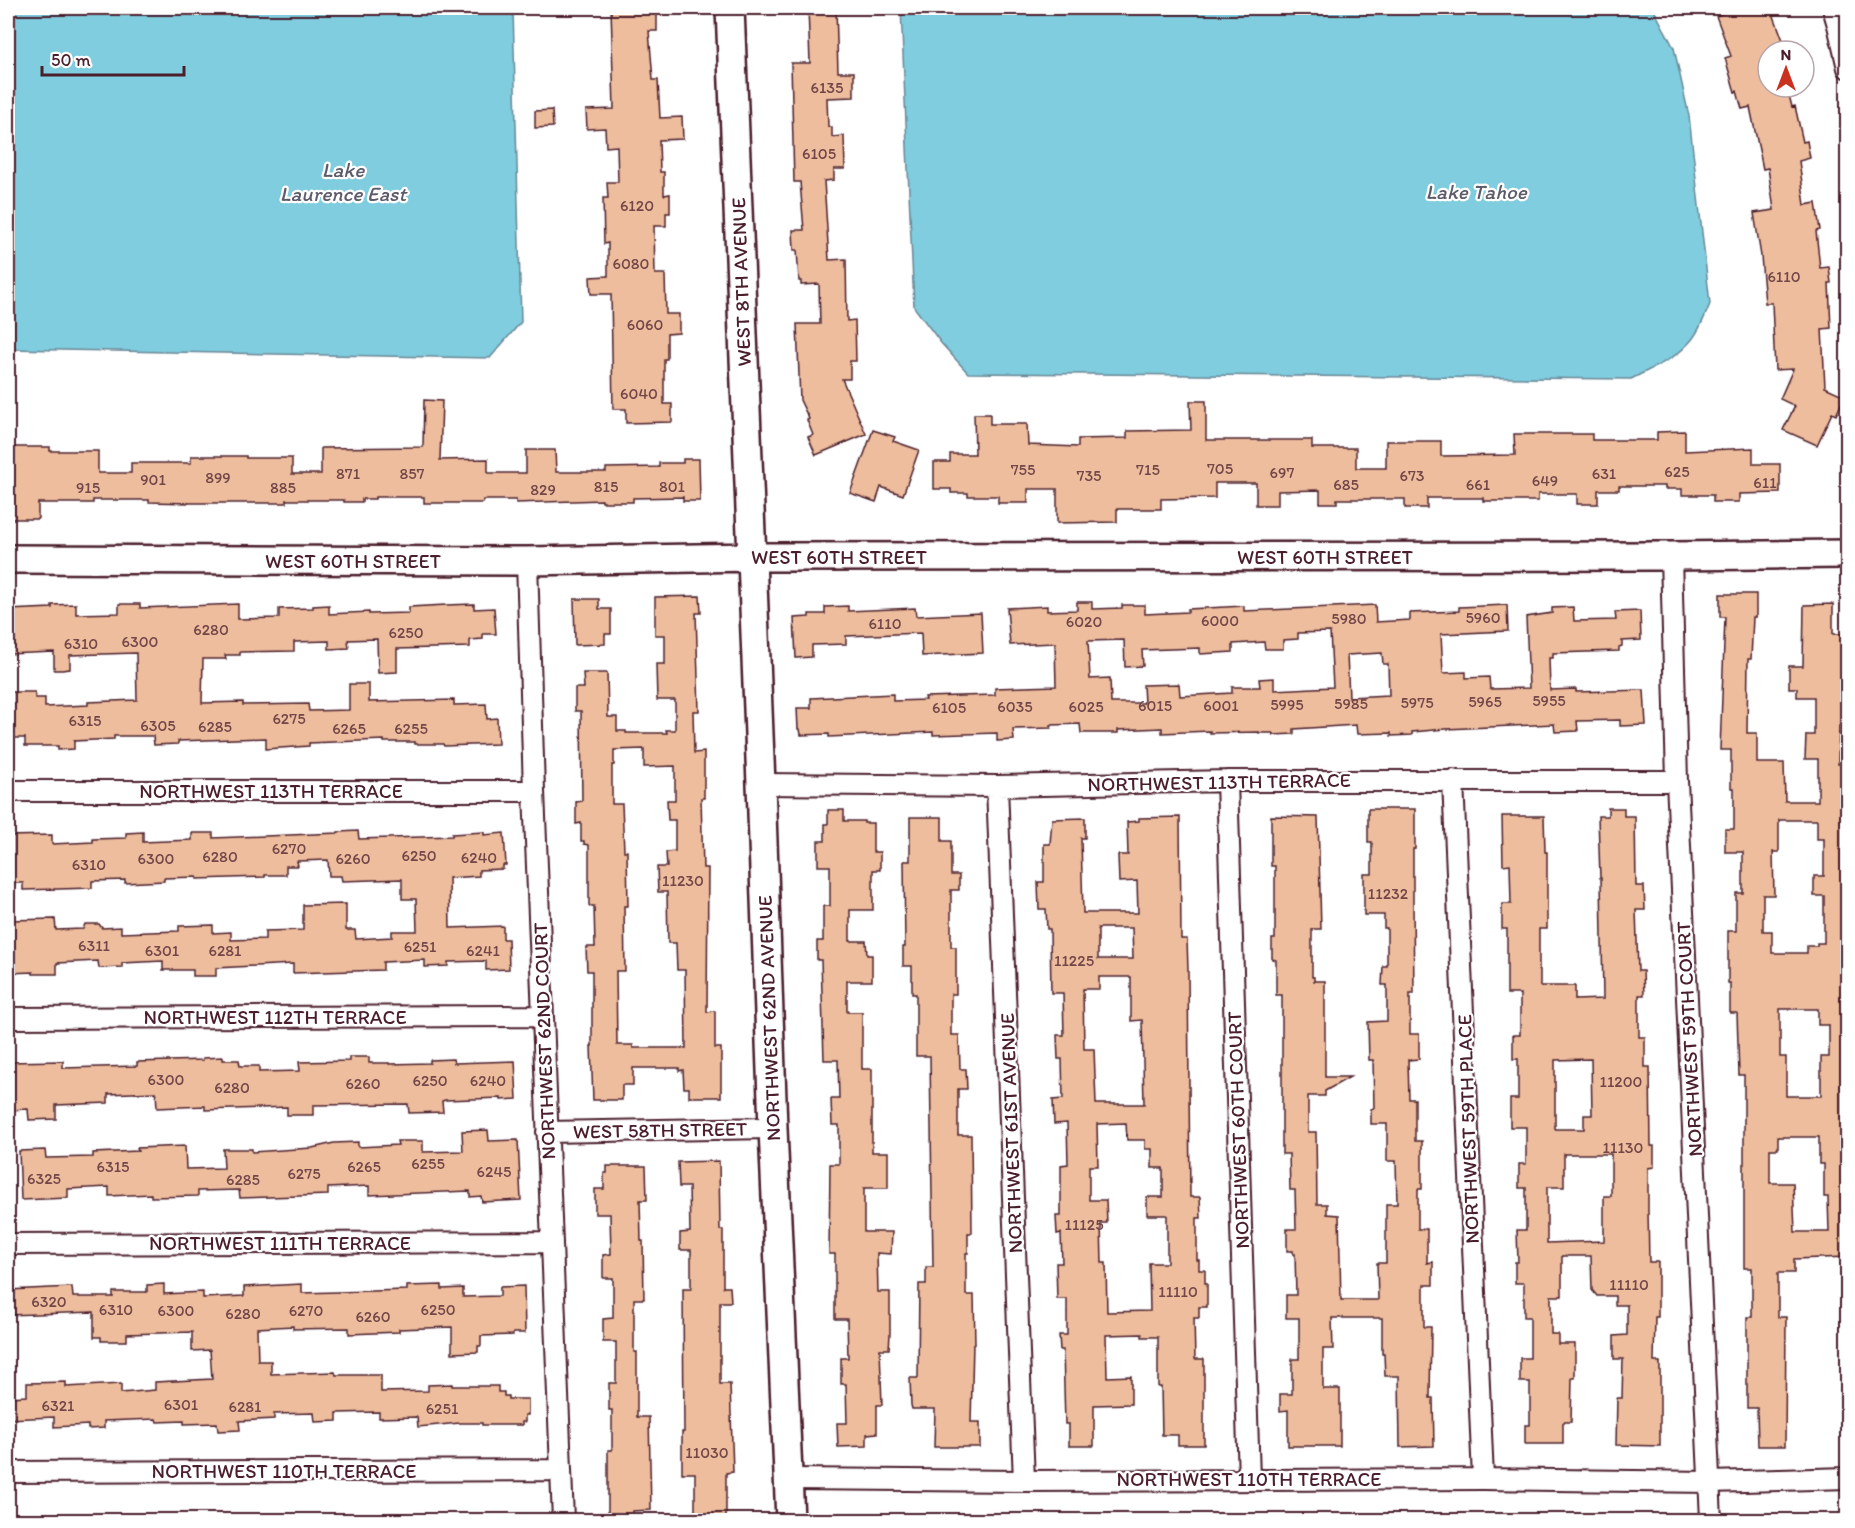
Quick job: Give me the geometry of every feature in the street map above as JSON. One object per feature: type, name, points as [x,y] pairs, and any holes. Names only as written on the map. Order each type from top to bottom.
[{"type":"street","name":"WEST 8TH AVENUE","points":[[730,8],[752,557]]},
{"type":"street","points":[[1833,8],[1848,68]]},
{"type":"street","name":"WEST 60TH STREET","points":[[8,559],[527,561],[752,557],[1848,554]]},
{"type":"street","name":"NORTHWEST 59TH COURT","points":[[1671,556],[1677,781],[1711,1521]]},
{"type":"street","name":"NORTHWEST 62ND AVENUE","points":[[752,557],[773,1128],[789,1479]]},
{"type":"street","name":"NORTHWEST 62ND COURT","points":[[527,561],[563,1521]]},
{"type":"street","name":"NORTHWEST 59TH PLACE","points":[[1453,780],[1483,1479]]},
{"type":"street","name":"NORTHWEST 113TH TERRACE","points":[[761,784],[997,786],[1227,781],[1677,781]]},
{"type":"street","name":"NORTHWEST 60TH COURT","points":[[1227,781],[1250,1479]]},
{"type":"street","name":"NORTHWEST 61ST AVENUE","points":[[997,786],[1024,1481]]},
{"type":"street","name":"NORTHWEST 113TH TERRACE","points":[[8,792],[534,791]]},
{"type":"street","name":"NORTHWEST 112TH TERRACE","points":[[8,1018],[543,1016]]},
{"type":"street","name":"WEST 58TH STREET","points":[[547,1132],[773,1128]]},
{"type":"street","name":"NORTHWEST 111TH TERRACE","points":[[8,1244],[552,1242]]},
{"type":"street","name":"NORTHWEST 110TH TERRACE","points":[[8,1472],[561,1470]]},
{"type":"street","name":"NORTHWEST 110TH TERRACE","points":[[789,1479],[1024,1481],[1483,1479],[1710,1482],[1848,1478]]},
{"type":"street","points":[[789,1479],[790,1521]]},
{"type":"water","name":"Lake Laurence East","points":[[8,8],[513,8],[521,322],[490,358],[8,349]]},
{"type":"water","name":"Lake Tahoe","points":[[901,8],[1653,8],[1674,48],[1689,116],[1710,304],[1698,331],[1681,351],[1631,379],[968,373],[941,343],[914,307]]},
{"type":"building","points":[[611,8],[657,8],[657,31],[649,31],[653,80],[658,80],[660,118],[682,117],[683,139],[659,140],[660,172],[664,172],[664,195],[670,194],[670,213],[666,213],[666,226],[654,226],[655,274],[665,274],[666,314],[679,314],[679,333],[667,334],[667,359],[664,359],[664,404],[672,404],[672,422],[626,423],[626,409],[613,409],[611,294],[591,294],[590,277],[608,276],[608,243],[604,244],[603,198],[608,198],[607,182],[618,182],[617,146],[606,147],[605,128],[587,129],[586,110],[614,109]]},
{"type":"building","points":[[808,8],[836,8],[838,72],[854,72],[854,97],[827,98],[828,127],[832,127],[832,137],[844,136],[845,169],[834,169],[834,180],[824,181],[829,260],[846,259],[847,321],[855,320],[856,361],[850,361],[850,379],[842,379],[866,434],[816,455],[808,437],[813,435],[807,420],[809,419],[800,400],[797,324],[820,324],[819,284],[801,285],[799,281],[793,230],[804,230],[800,182],[794,182],[791,63],[810,63]]},
{"type":"building","points":[[1725,8],[1771,8],[1783,39],[1756,39],[1756,99],[1790,99],[1792,107],[1795,106],[1803,142],[1807,141],[1810,158],[1799,161],[1805,205],[1816,203],[1820,230],[1816,231],[1820,268],[1829,267],[1831,283],[1829,283],[1831,328],[1822,329],[1825,387],[1845,396],[1836,415],[1832,413],[1817,445],[1783,430],[1795,406],[1780,399],[1793,369],[1775,370],[1772,303],[1765,303],[1754,213],[1774,210],[1768,168],[1763,169],[1750,107],[1742,109],[1725,58],[1731,56],[1716,16],[1726,12]]},
{"type":"building","points":[[552,110],[553,127],[535,128],[535,111]]},
{"type":"building","points":[[424,400],[442,401],[440,460],[488,459],[488,473],[526,473],[526,450],[555,450],[556,472],[606,472],[606,468],[659,467],[659,463],[683,463],[683,459],[699,459],[700,501],[683,501],[683,497],[633,498],[633,502],[602,502],[602,500],[516,503],[516,500],[483,500],[483,503],[424,503],[424,497],[375,497],[375,499],[362,499],[362,502],[286,500],[286,503],[93,500],[93,503],[38,503],[38,519],[11,519],[11,495],[8,495],[8,447],[50,447],[50,451],[98,451],[98,473],[131,473],[131,463],[191,463],[191,456],[246,456],[246,458],[292,458],[292,474],[321,474],[321,448],[423,447]]},
{"type":"building","points":[[1190,401],[1206,401],[1206,440],[1312,440],[1312,448],[1356,448],[1356,468],[1386,468],[1386,441],[1441,441],[1441,456],[1515,455],[1514,434],[1592,434],[1592,440],[1657,440],[1657,432],[1685,431],[1685,451],[1753,448],[1753,464],[1780,464],[1780,493],[1739,494],[1739,502],[1713,502],[1713,495],[1682,495],[1682,489],[1665,489],[1665,486],[1619,486],[1619,490],[1598,490],[1598,504],[1577,504],[1577,494],[1538,494],[1538,501],[1427,498],[1427,508],[1405,508],[1405,499],[1337,499],[1337,503],[1320,503],[1320,490],[1278,491],[1278,505],[1256,505],[1256,483],[1215,483],[1215,498],[1161,499],[1161,509],[1117,509],[1117,522],[1057,523],[1057,489],[1028,489],[1028,503],[998,503],[998,496],[968,496],[968,493],[951,493],[951,489],[934,489],[934,462],[950,462],[950,454],[975,454],[974,414],[990,414],[990,424],[1027,424],[1028,445],[1078,447],[1078,439],[1127,438],[1127,431],[1191,430]]},
{"type":"building","points":[[873,430],[895,437],[893,441],[919,450],[903,495],[881,487],[876,502],[850,493]]},
{"type":"building","points":[[1720,594],[1756,594],[1751,659],[1748,659],[1747,733],[1757,733],[1757,763],[1784,763],[1785,801],[1818,801],[1818,759],[1805,759],[1806,735],[1814,735],[1814,697],[1797,697],[1797,688],[1789,688],[1789,666],[1803,666],[1804,605],[1833,604],[1833,634],[1842,634],[1841,669],[1846,669],[1845,726],[1839,726],[1838,764],[1845,764],[1845,797],[1848,797],[1848,1257],[1794,1259],[1794,1273],[1778,1273],[1778,1317],[1786,1317],[1785,1446],[1758,1446],[1757,1408],[1747,1408],[1747,1317],[1752,1317],[1752,1268],[1744,1268],[1744,1075],[1739,1075],[1737,1013],[1730,1013],[1730,983],[1728,983],[1728,931],[1736,931],[1736,893],[1743,893],[1743,852],[1725,852],[1725,829],[1734,829],[1734,788],[1731,788],[1731,750],[1720,750],[1725,617],[1720,617]],"holes":[[[1779,820],[1817,820],[1817,839],[1824,839],[1824,876],[1814,876],[1814,896],[1824,896],[1824,943],[1807,946],[1807,953],[1772,953],[1772,931],[1763,931],[1763,895],[1774,895],[1773,852],[1779,852]],[[1780,1009],[1818,1009],[1818,1025],[1829,1025],[1829,1057],[1821,1057],[1821,1096],[1786,1096],[1786,1057],[1780,1057]],[[1778,1137],[1819,1137],[1819,1164],[1824,1164],[1824,1197],[1828,1197],[1829,1232],[1795,1232],[1793,1183],[1770,1183],[1770,1149],[1778,1149]]]},
{"type":"building","points":[[700,596],[701,613],[696,613],[699,711],[693,711],[694,753],[704,752],[704,798],[701,798],[703,868],[708,868],[707,1012],[715,1011],[715,1048],[721,1048],[721,1097],[689,1097],[689,1088],[684,1088],[683,1070],[679,1071],[679,1068],[633,1068],[633,1085],[622,1085],[622,1100],[593,1100],[592,971],[587,971],[586,947],[595,947],[594,906],[589,906],[589,845],[581,841],[581,823],[576,824],[576,802],[582,801],[581,711],[575,711],[575,688],[584,688],[583,673],[607,673],[608,717],[617,717],[617,731],[667,733],[666,730],[675,730],[675,700],[657,700],[656,664],[665,664],[665,635],[655,635],[655,597]],"holes":[[[644,749],[644,767],[675,766],[675,800],[667,800],[668,820],[675,820],[675,851],[666,852],[667,867],[657,867],[658,892],[667,892],[668,943],[676,943],[677,970],[685,970],[686,1048],[633,1048],[633,1045],[617,1045],[616,971],[625,971],[624,906],[628,906],[627,851],[624,851],[622,804],[612,804],[614,750]]]},
{"type":"building","points":[[574,599],[599,599],[599,609],[611,609],[611,634],[605,634],[605,644],[575,645]]},
{"type":"building","points":[[1077,602],[1092,602],[1092,609],[1145,605],[1145,614],[1244,606],[1244,611],[1375,605],[1376,622],[1410,620],[1410,613],[1459,611],[1459,607],[1507,605],[1508,631],[1441,634],[1443,673],[1466,672],[1466,678],[1489,677],[1490,689],[1529,688],[1526,617],[1552,613],[1552,608],[1573,607],[1574,621],[1616,620],[1615,612],[1640,611],[1641,640],[1622,641],[1619,651],[1553,653],[1553,658],[1549,658],[1550,690],[1576,689],[1576,692],[1644,690],[1646,725],[1620,726],[1620,720],[1577,721],[1578,731],[1555,732],[1554,724],[1446,729],[1391,736],[1391,733],[1357,734],[1356,725],[1294,729],[1294,734],[1273,735],[1273,733],[1259,732],[1210,733],[1210,731],[1162,733],[1162,728],[1118,730],[1118,733],[1081,733],[1080,724],[1051,725],[1051,728],[1013,729],[1014,740],[997,741],[997,733],[933,735],[933,732],[829,737],[829,734],[801,735],[798,729],[797,708],[811,708],[811,698],[893,694],[893,701],[926,700],[925,697],[995,695],[995,688],[1056,686],[1055,643],[1010,645],[1007,608],[1047,606],[1047,611],[1077,610]],"holes":[[[1330,632],[1333,687],[1274,690],[1274,678],[1259,679],[1260,687],[1232,687],[1232,693],[1180,696],[1179,684],[1143,685],[1144,703],[1111,703],[1110,678],[1090,679],[1088,641],[1124,640],[1125,667],[1143,666],[1142,650],[1200,648],[1200,654],[1233,652],[1233,644],[1264,642],[1265,649],[1283,649],[1283,640],[1298,639],[1298,633]],[[1382,653],[1383,664],[1388,664],[1389,695],[1349,697],[1347,655]]]},
{"type":"building","points":[[76,604],[76,614],[119,613],[119,604],[140,604],[140,608],[238,604],[238,619],[279,618],[279,609],[329,605],[329,614],[409,613],[409,607],[446,605],[474,604],[474,609],[494,608],[496,634],[483,634],[483,639],[470,640],[470,647],[397,649],[397,672],[378,673],[377,639],[348,640],[349,648],[329,649],[329,641],[294,642],[294,651],[240,652],[240,655],[225,655],[226,659],[203,659],[202,703],[308,704],[309,711],[349,710],[349,684],[369,684],[369,702],[454,700],[454,705],[486,704],[487,719],[497,718],[498,744],[444,746],[443,744],[415,744],[415,742],[384,742],[384,740],[309,743],[309,746],[266,749],[266,738],[178,741],[178,744],[154,745],[153,736],[114,736],[114,739],[74,741],[74,749],[58,750],[58,746],[25,746],[25,738],[9,738],[8,692],[35,692],[35,698],[45,698],[45,707],[137,700],[136,653],[70,655],[70,669],[62,670],[54,670],[54,652],[8,654],[8,610],[52,608],[52,605]]},
{"type":"building","points":[[848,606],[848,611],[915,608],[916,616],[981,613],[983,653],[922,656],[921,633],[846,636],[846,644],[812,645],[812,657],[796,658],[794,618],[809,617],[809,614],[825,614],[825,607]]},
{"type":"building","points":[[1608,808],[1624,808],[1624,816],[1635,816],[1636,886],[1644,886],[1645,910],[1636,910],[1638,971],[1643,971],[1644,995],[1639,995],[1639,1037],[1645,1037],[1645,1067],[1650,1067],[1651,1146],[1654,1146],[1654,1167],[1648,1168],[1649,1262],[1658,1262],[1658,1317],[1655,1317],[1654,1362],[1660,1362],[1660,1446],[1616,1445],[1617,1398],[1622,1398],[1623,1359],[1614,1359],[1614,1336],[1627,1335],[1627,1305],[1615,1305],[1615,1296],[1597,1296],[1592,1290],[1591,1256],[1562,1256],[1562,1296],[1551,1296],[1551,1334],[1558,1334],[1558,1344],[1575,1344],[1571,1422],[1563,1422],[1563,1444],[1525,1444],[1525,1425],[1530,1425],[1530,1382],[1520,1382],[1520,1358],[1530,1358],[1530,1317],[1524,1317],[1524,1283],[1515,1283],[1515,1262],[1518,1262],[1517,1230],[1526,1230],[1526,1188],[1519,1188],[1519,1164],[1526,1164],[1526,1127],[1510,1127],[1510,1099],[1518,1099],[1518,1059],[1513,1059],[1513,1035],[1520,1035],[1520,994],[1507,994],[1507,929],[1502,929],[1502,904],[1511,904],[1510,864],[1503,865],[1502,816],[1544,816],[1545,852],[1547,852],[1547,929],[1539,929],[1540,986],[1575,986],[1575,1000],[1603,999],[1598,816],[1608,816]],"holes":[[[1591,1059],[1592,1115],[1584,1115],[1584,1129],[1555,1129],[1555,1060]],[[1564,1154],[1611,1154],[1611,1196],[1604,1196],[1604,1241],[1547,1243],[1547,1187],[1564,1187]]]},
{"type":"building","points":[[1368,809],[1415,809],[1414,994],[1410,994],[1410,1034],[1419,1034],[1419,1059],[1408,1060],[1409,1099],[1415,1099],[1415,1141],[1422,1141],[1422,1189],[1418,1189],[1418,1229],[1427,1229],[1427,1263],[1433,1262],[1433,1285],[1424,1285],[1424,1327],[1431,1327],[1430,1398],[1433,1398],[1434,1446],[1400,1447],[1399,1376],[1385,1376],[1384,1354],[1382,1354],[1382,1318],[1332,1318],[1333,1349],[1323,1349],[1323,1389],[1340,1389],[1340,1446],[1288,1446],[1288,1410],[1280,1411],[1280,1394],[1292,1394],[1292,1359],[1299,1359],[1299,1318],[1286,1318],[1286,1295],[1296,1295],[1295,1254],[1293,1251],[1287,1251],[1287,1229],[1296,1229],[1295,1190],[1290,1190],[1289,1154],[1282,1154],[1282,995],[1276,995],[1276,960],[1272,959],[1272,939],[1275,939],[1275,866],[1271,866],[1271,816],[1318,817],[1321,929],[1312,929],[1312,977],[1314,981],[1325,981],[1325,1077],[1350,1077],[1325,1091],[1325,1096],[1308,1096],[1308,1132],[1316,1132],[1317,1204],[1327,1204],[1327,1214],[1339,1215],[1341,1300],[1378,1300],[1377,1263],[1386,1263],[1386,1204],[1397,1204],[1396,1161],[1387,1161],[1387,1124],[1371,1124],[1371,1109],[1374,1108],[1373,1060],[1369,1060],[1368,1022],[1387,1021],[1387,985],[1382,985],[1383,966],[1387,966],[1387,928],[1384,928],[1384,915],[1364,915],[1364,874],[1372,874],[1372,842],[1368,842]]},
{"type":"building","points":[[828,810],[844,810],[844,821],[873,823],[873,852],[880,852],[880,870],[873,870],[873,910],[850,910],[850,941],[866,941],[867,955],[872,955],[872,981],[847,981],[847,1012],[862,1012],[862,1069],[872,1069],[872,1152],[888,1152],[888,1188],[864,1188],[864,1232],[892,1232],[891,1254],[877,1253],[878,1292],[890,1292],[890,1334],[889,1349],[880,1349],[882,1405],[877,1405],[877,1433],[867,1434],[867,1446],[838,1447],[837,1423],[847,1423],[846,1384],[841,1384],[841,1358],[848,1358],[847,1319],[835,1319],[835,1254],[829,1254],[830,1164],[839,1164],[839,1125],[832,1125],[831,1099],[839,1099],[838,1060],[824,1060],[821,960],[817,960],[817,941],[823,941],[823,906],[830,906],[830,866],[818,866],[818,841],[825,841]]},
{"type":"building","points":[[910,817],[942,817],[942,841],[951,841],[951,875],[959,875],[959,890],[951,890],[951,947],[956,947],[956,994],[951,994],[951,1035],[959,1035],[960,1069],[966,1069],[967,1089],[958,1089],[958,1135],[971,1135],[972,1233],[968,1233],[968,1253],[966,1253],[966,1295],[974,1295],[975,1344],[973,1344],[971,1422],[980,1422],[980,1447],[934,1447],[935,1409],[912,1409],[911,1405],[910,1378],[918,1378],[919,1284],[926,1284],[926,1267],[933,1267],[930,1056],[916,1056],[916,994],[912,994],[912,966],[903,966],[903,947],[905,947],[904,861],[910,861]]},
{"type":"building","points":[[1180,817],[1181,939],[1187,939],[1188,970],[1190,1197],[1200,1197],[1201,1218],[1197,1218],[1197,1260],[1199,1260],[1199,1270],[1205,1270],[1205,1283],[1207,1283],[1207,1307],[1199,1307],[1199,1318],[1194,1318],[1195,1359],[1204,1359],[1204,1445],[1178,1445],[1178,1435],[1162,1435],[1161,1387],[1158,1387],[1158,1337],[1142,1337],[1142,1334],[1106,1335],[1107,1377],[1131,1376],[1131,1404],[1094,1405],[1094,1446],[1069,1446],[1069,1424],[1065,1424],[1063,1350],[1060,1350],[1059,1335],[1067,1335],[1067,1299],[1057,1299],[1056,1263],[1062,1263],[1061,1233],[1057,1234],[1056,1216],[1061,1216],[1061,1165],[1068,1164],[1067,1123],[1054,1124],[1053,1100],[1063,1099],[1062,1059],[1058,1059],[1057,1035],[1064,1035],[1063,993],[1051,993],[1050,929],[1047,929],[1046,909],[1039,909],[1038,882],[1044,882],[1044,844],[1050,844],[1052,819],[1085,818],[1085,838],[1081,838],[1083,913],[1138,913],[1137,881],[1119,882],[1118,855],[1128,855],[1127,822],[1139,821],[1139,818]],"holes":[[[1098,928],[1132,928],[1133,959],[1098,959]],[[1099,977],[1131,977],[1131,1021],[1142,1020],[1144,1104],[1096,1104],[1094,1049],[1084,1049],[1083,989],[1099,989]],[[1126,1123],[1127,1140],[1145,1140],[1145,1149],[1152,1149],[1152,1168],[1163,1168],[1163,1197],[1147,1197],[1147,1215],[1167,1215],[1167,1263],[1149,1263],[1150,1311],[1107,1312],[1106,1263],[1102,1263],[1101,1223],[1107,1223],[1106,1200],[1089,1200],[1089,1166],[1098,1166],[1097,1124]]]},
{"type":"building","points":[[358,831],[359,839],[452,836],[452,834],[484,832],[484,835],[504,833],[506,865],[503,865],[503,869],[479,870],[479,876],[449,878],[450,928],[503,926],[503,939],[508,939],[509,969],[486,970],[486,961],[448,962],[448,966],[425,967],[425,960],[383,962],[383,970],[293,973],[293,964],[216,968],[216,976],[193,976],[193,970],[163,970],[163,961],[122,963],[122,967],[99,968],[98,961],[57,963],[57,974],[8,973],[8,920],[55,919],[56,930],[83,929],[85,924],[99,924],[102,928],[121,927],[121,933],[179,931],[179,926],[213,925],[213,933],[231,932],[231,940],[265,939],[265,931],[303,930],[303,905],[346,904],[346,930],[355,930],[356,939],[392,937],[392,931],[417,931],[416,899],[402,899],[402,879],[342,881],[341,876],[329,876],[328,860],[297,861],[298,866],[286,866],[286,875],[197,879],[197,877],[164,878],[164,881],[125,883],[125,880],[92,881],[92,888],[23,890],[23,883],[8,883],[8,836],[52,835],[52,844],[126,838],[126,833],[143,832],[143,842],[192,840],[192,833],[213,833],[213,838]]},
{"type":"building","points":[[223,1057],[223,1060],[239,1060],[240,1066],[259,1066],[259,1072],[300,1071],[299,1062],[349,1061],[349,1057],[369,1057],[369,1063],[389,1064],[430,1063],[430,1060],[453,1059],[454,1063],[515,1061],[517,1099],[445,1100],[442,1101],[443,1112],[409,1113],[408,1104],[313,1105],[313,1115],[287,1115],[287,1107],[205,1110],[205,1106],[157,1108],[156,1092],[108,1094],[108,1103],[56,1105],[56,1119],[29,1120],[28,1109],[9,1110],[8,1062],[63,1061],[63,1068],[137,1066],[137,1062],[203,1060],[203,1058]]},
{"type":"building","points":[[488,1130],[489,1141],[518,1140],[521,1200],[482,1202],[481,1196],[470,1197],[470,1191],[369,1195],[369,1186],[328,1188],[328,1195],[240,1198],[239,1190],[198,1191],[198,1196],[151,1197],[151,1194],[109,1196],[109,1187],[68,1189],[68,1198],[21,1200],[19,1151],[45,1150],[46,1158],[93,1157],[93,1153],[185,1146],[186,1169],[224,1168],[223,1149],[252,1149],[252,1152],[312,1148],[334,1143],[358,1142],[358,1147],[398,1145],[397,1141],[423,1141],[423,1152],[463,1151],[462,1131]]},
{"type":"building","points":[[719,1161],[720,1230],[723,1230],[723,1287],[730,1287],[731,1302],[720,1302],[720,1384],[730,1384],[733,1472],[726,1473],[726,1521],[695,1521],[695,1473],[682,1473],[683,1289],[691,1289],[691,1250],[680,1250],[680,1233],[690,1232],[689,1187],[679,1187],[678,1162]]},
{"type":"building","points":[[607,1166],[646,1166],[647,1200],[640,1200],[644,1299],[634,1299],[634,1352],[637,1352],[637,1417],[649,1417],[651,1510],[633,1511],[633,1521],[608,1521],[608,1450],[612,1450],[609,1383],[616,1383],[616,1342],[603,1342],[603,1319],[613,1318],[613,1278],[603,1278],[603,1255],[611,1254],[610,1214],[595,1214],[595,1189],[604,1189],[604,1173],[607,1173]]},
{"type":"building","points":[[164,1284],[164,1294],[203,1292],[203,1298],[244,1296],[244,1287],[302,1284],[302,1293],[407,1290],[407,1286],[442,1285],[442,1289],[463,1288],[463,1297],[500,1296],[500,1287],[524,1286],[525,1333],[481,1336],[481,1346],[478,1346],[478,1352],[452,1353],[452,1327],[349,1334],[349,1328],[293,1329],[293,1326],[257,1328],[258,1361],[271,1361],[271,1374],[335,1372],[336,1375],[381,1375],[381,1392],[428,1391],[428,1385],[498,1386],[498,1392],[504,1392],[504,1396],[508,1396],[508,1399],[528,1399],[528,1415],[525,1415],[525,1422],[522,1422],[522,1425],[460,1423],[418,1427],[417,1417],[379,1418],[379,1412],[337,1413],[337,1421],[315,1422],[314,1413],[274,1414],[274,1419],[239,1421],[240,1430],[218,1431],[217,1423],[184,1424],[184,1421],[157,1422],[156,1419],[104,1421],[104,1428],[88,1429],[88,1425],[54,1427],[54,1417],[8,1419],[8,1397],[27,1396],[27,1383],[66,1382],[66,1387],[121,1384],[121,1393],[155,1390],[155,1382],[212,1379],[210,1350],[192,1351],[192,1332],[127,1334],[127,1341],[101,1341],[101,1337],[94,1337],[94,1312],[8,1315],[8,1290],[72,1287],[73,1297],[113,1297],[113,1292],[147,1292],[147,1285]]}]
